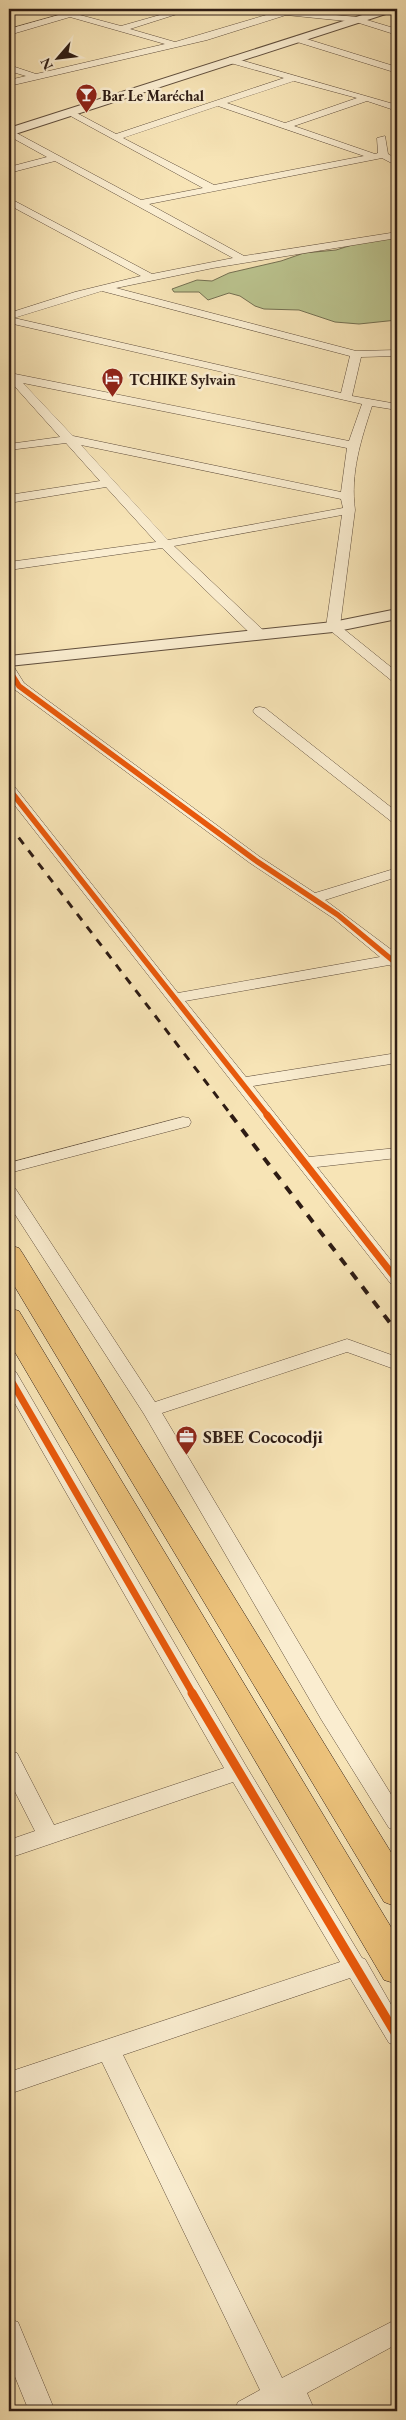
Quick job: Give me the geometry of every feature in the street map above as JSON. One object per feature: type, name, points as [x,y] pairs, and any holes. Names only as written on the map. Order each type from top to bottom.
[{"type":"highway","points":[[9,1254],[397,1892]]},
{"type":"highway","points":[[9,1318],[397,1969]]},
{"type":"street","points":[[9,32],[91,9]]},
{"type":"street","points":[[121,29],[189,9]]},
{"type":"street","points":[[265,9],[284,13],[357,20],[397,32]]},
{"type":"street","points":[[9,132],[391,9]]},
{"type":"street","points":[[9,83],[176,45],[284,13]]},
{"type":"street","points":[[72,15],[176,45]]},
{"type":"street","points":[[297,40],[397,70]]},
{"type":"street","points":[[230,60],[397,108]]},
{"type":"street","points":[[9,68],[37,77]]},
{"type":"street","points":[[116,137],[292,78]]},
{"type":"street","points":[[284,126],[367,98]]},
{"type":"street","points":[[218,103],[397,163]]},
{"type":"street","points":[[70,113],[213,189]]},
{"type":"street","points":[[9,132],[242,259]]},
{"type":"street","points":[[379,156],[382,138]]},
{"type":"street","points":[[140,203],[379,156]]},
{"type":"street","points":[[9,170],[54,158]]},
{"type":"street","points":[[9,201],[151,277]]},
{"type":"street","points":[[9,316],[101,288],[151,277],[242,259],[397,235]]},
{"type":"street","points":[[101,288],[356,354],[397,353]]},
{"type":"street","points":[[9,320],[346,398],[397,407]]},
{"type":"street","points":[[346,398],[356,354]]},
{"type":"street","points":[[10,375],[164,544],[260,635]]},
{"type":"street","points":[[10,375],[354,446]]},
{"type":"street","points":[[333,627],[348,510],[345,496],[354,446],[368,402]]},
{"type":"street","points":[[9,447],[68,438],[345,496]]},
{"type":"street","points":[[9,499],[108,483]]},
{"type":"street","points":[[9,566],[164,544],[348,510]]},
{"type":"street","points":[[9,661],[333,627],[397,614]]},
{"type":"street","points":[[333,627],[397,678]]},
{"type":"street","points":[[9,670],[19,686],[255,860],[338,915],[396,961]]},
{"type":"street","points":[[260,711],[397,819]]},
{"type":"street","points":[[9,788],[397,1280]]},
{"type":"street","points":[[312,898],[397,872]]},
{"type":"street","points":[[176,998],[396,961]]},
{"type":"street","points":[[242,1083],[397,1058]]},
{"type":"street","points":[[9,1168],[184,1122]]},
{"type":"street","points":[[306,1163],[397,1154]]},
{"type":"street","points":[[9,1192],[151,1410],[329,1713],[397,1822]]},
{"type":"street","points":[[151,1410],[347,1345],[397,1364]]},
{"type":"street","points":[[9,1377],[238,1772],[357,1966],[397,2036]]},
{"type":"street","points":[[9,1759],[49,1836]]},
{"type":"street","points":[[9,1849],[238,1772]]},
{"type":"street","points":[[9,2083],[357,1966]]},
{"type":"street","points":[[108,2050],[290,2398]]},
{"type":"street","points":[[247,2411],[290,2398],[397,2331]]},
{"type":"street","points":[[9,2332],[42,2411]]},
{"type":"green space","points":[[397,236],[397,320],[359,324],[335,322],[299,310],[264,309],[255,306],[240,296],[229,293],[208,300],[199,292],[174,292],[172,289],[197,280],[212,281],[229,273],[281,261],[304,253],[336,250],[368,240]]},
{"type":"railway","points":[[9,825],[232,1116]]},
{"type":"railway","points":[[231,1115],[397,1332]]},
{"type":"cycle path","points":[[9,670],[19,686],[255,860],[338,915],[397,964]]},
{"type":"cycle path","points":[[9,789],[397,1280]]},
{"type":"cycle path","points":[[9,1377],[238,1772],[397,2036]]},
{"type":"place","name":"Bar Le Maréchal","points":[[86,114]]},
{"type":"place","name":"TCHIKE Sylvain","points":[[113,398]]},
{"type":"place","name":"SBEE Cococodji","points":[[187,1455]]}]
